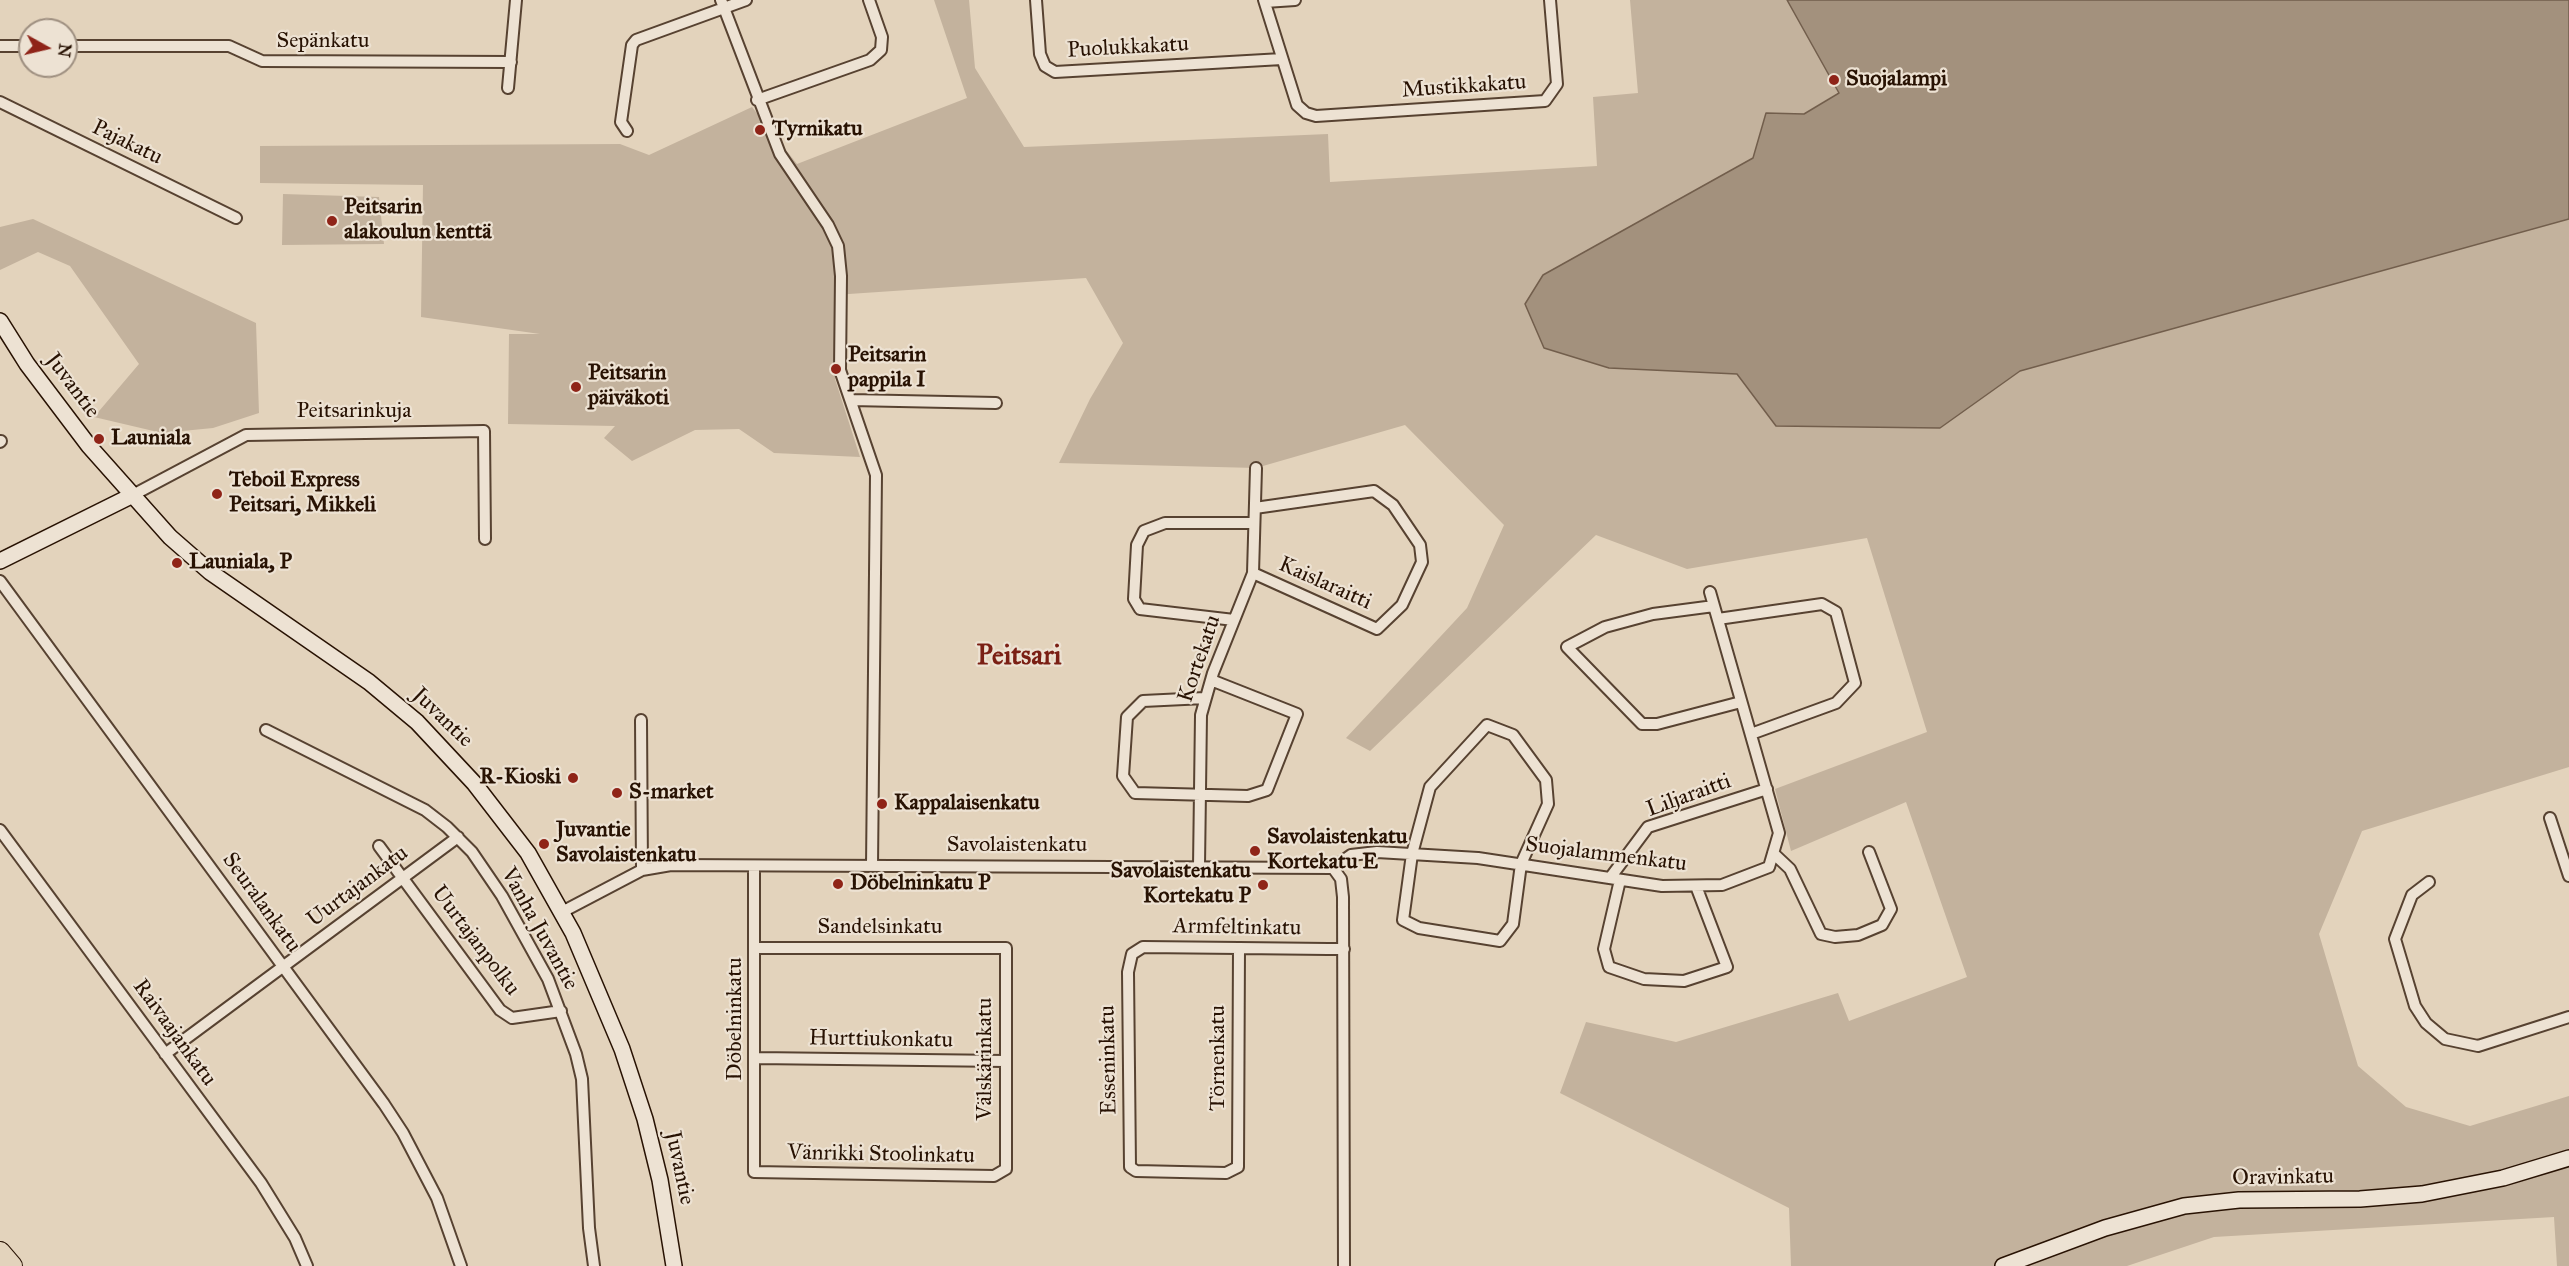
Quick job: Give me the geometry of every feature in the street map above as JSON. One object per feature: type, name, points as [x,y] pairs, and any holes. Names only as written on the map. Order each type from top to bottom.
[{"type":"highway","points":[[0,1252],[12,1266]]},
{"type":"main road","name":"Juvantie","points":[[1,324],[27,364],[89,446],[170,537],[210,572],[369,682],[417,722],[474,783],[528,853],[562,912],[601,997],[645,1119],[660,1180],[674,1266]]},
{"type":"main road","points":[[0,561],[133,495]]},
{"type":"main road","name":"Oravinkatu","points":[[2003,1266],[2105,1228],[2184,1206],[2239,1200],[2360,1199],[2422,1194],[2503,1178],[2569,1158]]},
{"type":"street","points":[[508,88],[516,0]]},
{"type":"street","points":[[627,131],[621,122],[632,45],[636,40],[722,4],[746,0]]},
{"type":"street","points":[[757,100],[870,60],[881,50],[882,37],[869,0]]},
{"type":"street","name":"Puolukkakatu","points":[[1036,0],[1040,54],[1045,66],[1055,72],[1282,59]]},
{"type":"street","points":[[1282,59],[1264,1],[1295,0]]},
{"type":"street","name":"Mustikkakatu","points":[[1282,59],[1297,105],[1306,113],[1316,116],[1545,101],[1557,84],[1550,0]]},
{"type":"street","points":[[722,4],[757,100],[780,154],[828,225],[838,246],[841,276],[840,370],[876,476],[872,866]]},
{"type":"street","points":[[0,46],[18,46]]},
{"type":"street","name":"Sepänkatu","points":[[78,46],[229,46],[262,61],[511,62]]},
{"type":"street","name":"Pajakatu","points":[[0,102],[236,218]]},
{"type":"street","points":[[851,400],[996,403]]},
{"type":"street","name":"Peitsarinkuja","points":[[133,495],[246,435],[484,431],[485,539]]},
{"type":"street","name":"Kortekatu","points":[[1199,866],[1200,715],[1211,680],[1253,573],[1256,468]]},
{"type":"street","name":"Kaislaraitti","points":[[1253,573],[1377,629],[1402,605],[1422,562],[1420,545],[1404,521],[1393,505],[1374,490],[1255,508]]},
{"type":"street","points":[[1234,620],[1140,609],[1134,599],[1137,545],[1144,531],[1166,523],[1254,523]]},
{"type":"street","name":"Seuralankatu","points":[[0,581],[403,1133],[437,1198],[461,1266]]},
{"type":"street","points":[[1710,592],[1779,833],[1773,853],[1790,869],[1821,934],[1834,937],[1858,935],[1882,925],[1891,909],[1869,852]]},
{"type":"street","points":[[1718,619],[1822,604],[1836,612],[1855,683],[1836,704],[1751,734]]},
{"type":"street","points":[[1714,606],[1653,614],[1605,627],[1567,646],[1642,724],[1657,724],[1742,702]]},
{"type":"street","points":[[1205,698],[1143,700],[1127,717],[1123,776],[1134,793],[1248,796],[1267,790],[1297,714],[1211,680]]},
{"type":"street","points":[[641,720],[642,870]]},
{"type":"street","points":[[1487,725],[1513,735],[1546,780],[1548,804],[1521,864],[1513,924],[1500,941],[1419,928],[1403,920],[1412,854],[1430,787],[1487,725]]},
{"type":"street","name":"Vanha Juvantie","points":[[266,730],[425,810],[458,837],[472,852],[502,896],[548,979],[576,1053],[582,1079],[589,1228],[594,1266]]},
{"type":"street","name":"Liljaraitti","points":[[1615,879],[1648,827],[1767,789]]},
{"type":"street","points":[[2550,818],[2566,854],[2569,876]]},
{"type":"street","name":"Raivaajankatu","points":[[0,830],[261,1183],[295,1238],[307,1266]]},
{"type":"street","name":"Uurtajankatu","points":[[165,1054],[458,837]]},
{"type":"street","name":"Uurtajanpolku","points":[[379,846],[500,1010],[512,1017],[561,1011]]},
{"type":"street","name":"Suojalammenkatu","points":[[1333,868],[1351,855],[1377,852],[1478,858],[1662,886],[1696,886],[1722,885],[1768,867],[1773,853]]},
{"type":"street","name":"Savolaistenkatu","points":[[562,912],[642,870],[671,865],[1333,868]]},
{"type":"street","name":"Döbelninkatu","points":[[754,866],[756,1058],[754,1172]]},
{"type":"street","points":[[1333,868],[1341,879],[1344,949],[1344,1266]]},
{"type":"street","points":[[1615,879],[1604,949],[1609,967],[1644,979],[1684,981],[1727,967],[1696,886]]},
{"type":"street","points":[[2429,882],[2412,895],[2395,939],[2415,1006],[2426,1023],[2445,1039],[2478,1046],[2569,1017]]},
{"type":"street","name":"Sandelsinkatu","points":[[755,948],[893,946],[1006,948]]},
{"type":"street","name":"Armfeltinkatu","points":[[1132,954],[1143,947],[1344,949]]},
{"type":"street","name":"Välskärinkatu","points":[[1006,948],[1006,1169]]},
{"type":"street","name":"Törnenkatu","points":[[1130,1167],[1136,1171],[1226,1173],[1238,1167],[1239,948]]},
{"type":"street","name":"Esseninkatu","points":[[1130,1167],[1128,972],[1132,954]]},
{"type":"street","name":"Hurttiukonkatu","points":[[756,1058],[1005,1061]]},
{"type":"street","name":"Vänrikki Stoolinkatu","points":[[754,1172],[994,1176],[1006,1169]]},
{"type":"shaded area","points":[[934,0],[969,0],[975,68],[1024,147],[1328,134],[1330,182],[1597,166],[1593,97],[1638,93],[1630,0],[1787,0],[1839,92],[1804,114],[1766,113],[1753,158],[1543,275],[1609,368],[1737,374],[1940,428],[2020,371],[2569,219],[2569,767],[2362,831],[2319,934],[2358,1066],[2406,1107],[2470,1126],[2569,1096],[2569,1266],[2557,1266],[2554,1217],[2214,1237],[2127,1266],[1791,1266],[1789,1208],[1560,1093],[1586,1022],[1676,1042],[1838,993],[1849,1021],[1967,977],[1906,802],[1791,851],[1775,789],[1927,732],[1867,538],[1687,569],[1596,535],[1370,751],[1346,738],[1467,608],[1504,525],[1405,425],[1256,468],[1059,463],[1090,399],[1123,343],[1086,278],[834,295],[835,379],[860,457],[774,453],[739,429],[695,430],[632,461],[604,438],[615,426],[508,424],[509,334],[540,334],[421,317],[423,185],[260,183],[260,146],[620,144],[649,155],[752,107],[797,164],[967,98]]},
{"type":"shaded area","name":"Suojalampi","points":[[1787,0],[2569,0],[2569,219],[2020,371],[1940,428],[1776,426],[1737,374],[1609,368],[1544,348],[1525,304],[1543,275],[1753,158],[1766,113],[1804,114],[1839,93]]},
{"type":"shaded area","name":"Peitsarin alakoulun kenttä","points":[[283,194],[379,197],[384,244],[282,245]]},
{"type":"shaded area","points":[[33,219],[256,323],[259,413],[213,428],[162,433],[94,417],[139,364],[70,266],[38,252],[0,270],[0,227]]},
{"type":"place","name":"Suojalampi","points":[[1834,80]]},
{"type":"place","name":"Tyrnikatu","points":[[760,130]]},
{"type":"place","name":"Peitsarin alakoulun kenttä","points":[[332,221]]},
{"type":"place","name":"Peitsarin pappila I","points":[[836,369]]},
{"type":"place","name":"Peitsarin päiväkoti","points":[[576,387]]},
{"type":"place","name":"Launiala","points":[[99,439]]},
{"type":"place","name":"Teboil Express Peitsari, Mikkeli","points":[[217,494]]},
{"type":"place","name":"Launiala, P","points":[[177,563]]},
{"type":"place","name":"R-Kioski","points":[[573,778]]},
{"type":"place","name":"S-market","points":[[617,793]]},
{"type":"place","name":"Kappalaisenkatu","points":[[882,804]]},
{"type":"place","name":"Juvantie Savolaistenkatu","points":[[544,844]]},
{"type":"place","name":"Savolaistenkatu Kortekatu E","points":[[1255,851]]},
{"type":"place","name":"Döbelninkatu P","points":[[838,884]]},
{"type":"place","name":"Savolaistenkatu Kortekatu P","points":[[1263,885]]},
{"type":"district","name":"Peitsari","points":[[1019,657]]}]
